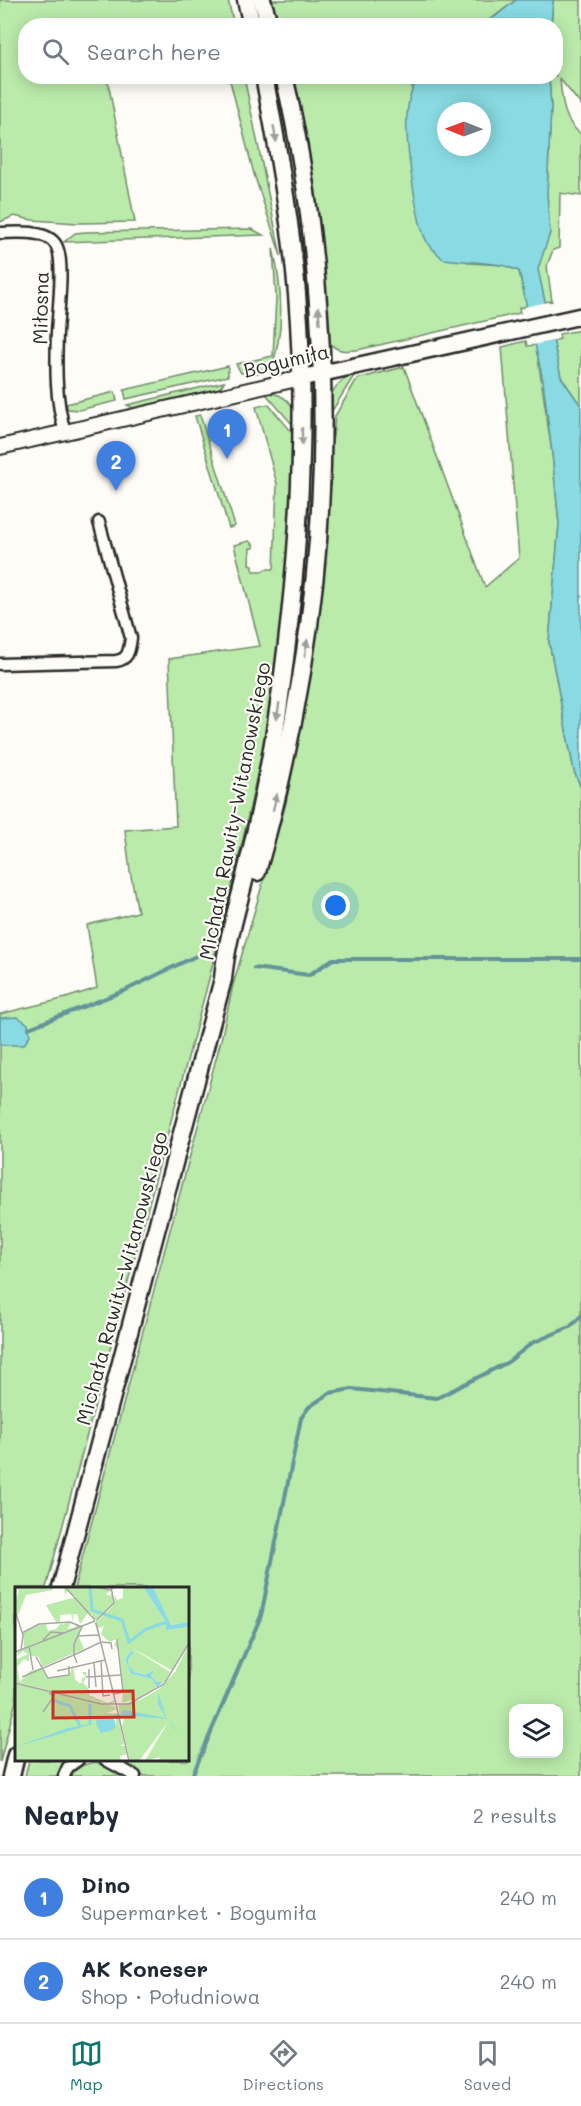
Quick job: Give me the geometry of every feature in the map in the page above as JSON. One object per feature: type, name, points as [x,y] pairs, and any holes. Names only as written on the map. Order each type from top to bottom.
[{"type":"main road","points":[[246,0],[250,18]]},
{"type":"main road","points":[[262,0],[268,18]]},
{"type":"main road","name":"Michała Rawity-Witanowskiego","points":[[223,979],[226,951],[262,799],[286,653],[300,507],[301,378],[297,293],[282,176],[265,84]]},
{"type":"main road","name":"Michała Rawity-Witanowskiego","points":[[61,1587],[223,979],[234,952],[270,824],[289,743],[313,603],[321,508],[322,374],[318,303],[307,199],[285,84]]},
{"type":"main road","name":"Bogumiła","points":[[301,378],[581,316]]},
{"type":"main road","points":[[11,1776],[15,1759]]},
{"type":"street","name":"Miłosna","points":[[0,233],[48,237],[56,245],[60,281],[57,395],[65,432]]},
{"type":"street","name":"Bogumiła","points":[[0,447],[301,378]]},
{"type":"street","points":[[0,664],[116,662],[124,659],[129,653],[131,638],[99,522]]},
{"type":"street","points":[[64,1776],[68,1767],[77,1761]]},
{"type":"street","points":[[108,1761],[135,1776]]},
{"type":"green space","points":[[0,0],[228,0],[232,18],[18,18],[18,84],[108,84],[135,222],[78,223],[32,220],[14,216],[0,222]]},
{"type":"green space","points":[[267,0],[516,0],[492,18],[272,18]]},
{"type":"green space","points":[[553,0],[581,0],[581,105],[563,83],[563,18],[552,18]]},
{"type":"green space","points":[[231,84],[245,84],[281,256],[254,174]]},
{"type":"green space","points":[[289,84],[414,84],[413,182],[418,211],[427,241],[470,263],[503,265],[519,271],[527,306],[519,308],[520,313],[357,350],[341,350],[328,341]]},
{"type":"green space","points":[[549,84],[561,84],[567,116],[570,123],[581,134],[581,196],[560,193],[559,248],[553,250],[547,266],[552,301],[545,302],[537,268],[550,233],[547,194],[551,107]]},
{"type":"green space","points":[[252,229],[263,235],[64,242],[75,233],[86,232]]},
{"type":"green space","points":[[273,248],[281,309],[275,354],[271,369],[263,373],[241,373],[236,364],[273,356],[276,297]]},
{"type":"green space","points":[[581,330],[581,406],[561,377],[553,341],[560,339],[559,334]]},
{"type":"green space","points":[[526,341],[527,346],[536,345],[552,453],[559,524],[549,642],[574,771],[581,788],[581,1776],[136,1776],[113,1761],[189,1761],[189,1587],[74,1587],[221,1040],[233,985],[286,803],[318,613],[328,437],[333,437],[335,416],[357,379],[404,367],[485,587],[519,558],[502,347]]},
{"type":"green space","points":[[228,366],[228,376],[126,399],[124,390]]},
{"type":"green space","points":[[355,374],[329,413],[331,394],[343,380]]},
{"type":"green space","points":[[224,382],[220,388],[133,408],[127,405]]},
{"type":"green space","points":[[115,392],[117,401],[79,410],[68,409],[66,404]]},
{"type":"green space","points":[[265,393],[278,395],[288,401],[294,411],[297,424],[292,424]]},
{"type":"green space","points":[[268,404],[293,436],[298,436],[288,588],[270,714],[209,979],[46,1587],[15,1587],[15,1705],[0,1762],[0,1014],[97,988],[87,925],[138,912],[125,830],[176,826],[169,659],[260,646],[234,545],[249,541],[253,544],[254,548],[250,548],[249,564],[253,565],[253,571],[274,569],[277,484],[256,407]]},
{"type":"green space","points":[[200,415],[235,526],[229,528],[195,416]]},
{"type":"green space","points":[[29,1761],[71,1761],[61,1776],[25,1776]]},
{"type":"green space","points":[[96,1762],[123,1776],[70,1776],[74,1767]]},
{"type":"water","points":[[516,0],[553,0],[552,18],[493,18]]},
{"type":"water","points":[[415,84],[549,84],[551,107],[547,194],[550,233],[538,269],[561,377],[581,406],[581,788],[574,771],[549,642],[559,524],[543,381],[519,271],[503,265],[443,259],[427,242],[419,218],[412,180],[407,126],[408,105]]},
{"type":"water","points":[[18,1017],[28,1024],[30,1035],[24,1045],[0,1045],[0,1018]]},
{"type":"pier","points":[[548,302],[556,340],[533,345],[524,307]]},
{"type":"waterway","points":[[29,1028],[126,990],[202,953]]},
{"type":"waterway","points":[[254,968],[309,975],[333,959],[581,959]]},
{"type":"waterway","points":[[192,1776],[261,1616],[301,1418],[309,1407],[330,1393],[352,1389],[437,1398],[508,1362],[532,1343],[570,1327],[581,1316]]},
{"type":"place","name":"Dino","points":[[227,459]]},
{"type":"place","name":"AK Koneser","points":[[116,491]]}]
